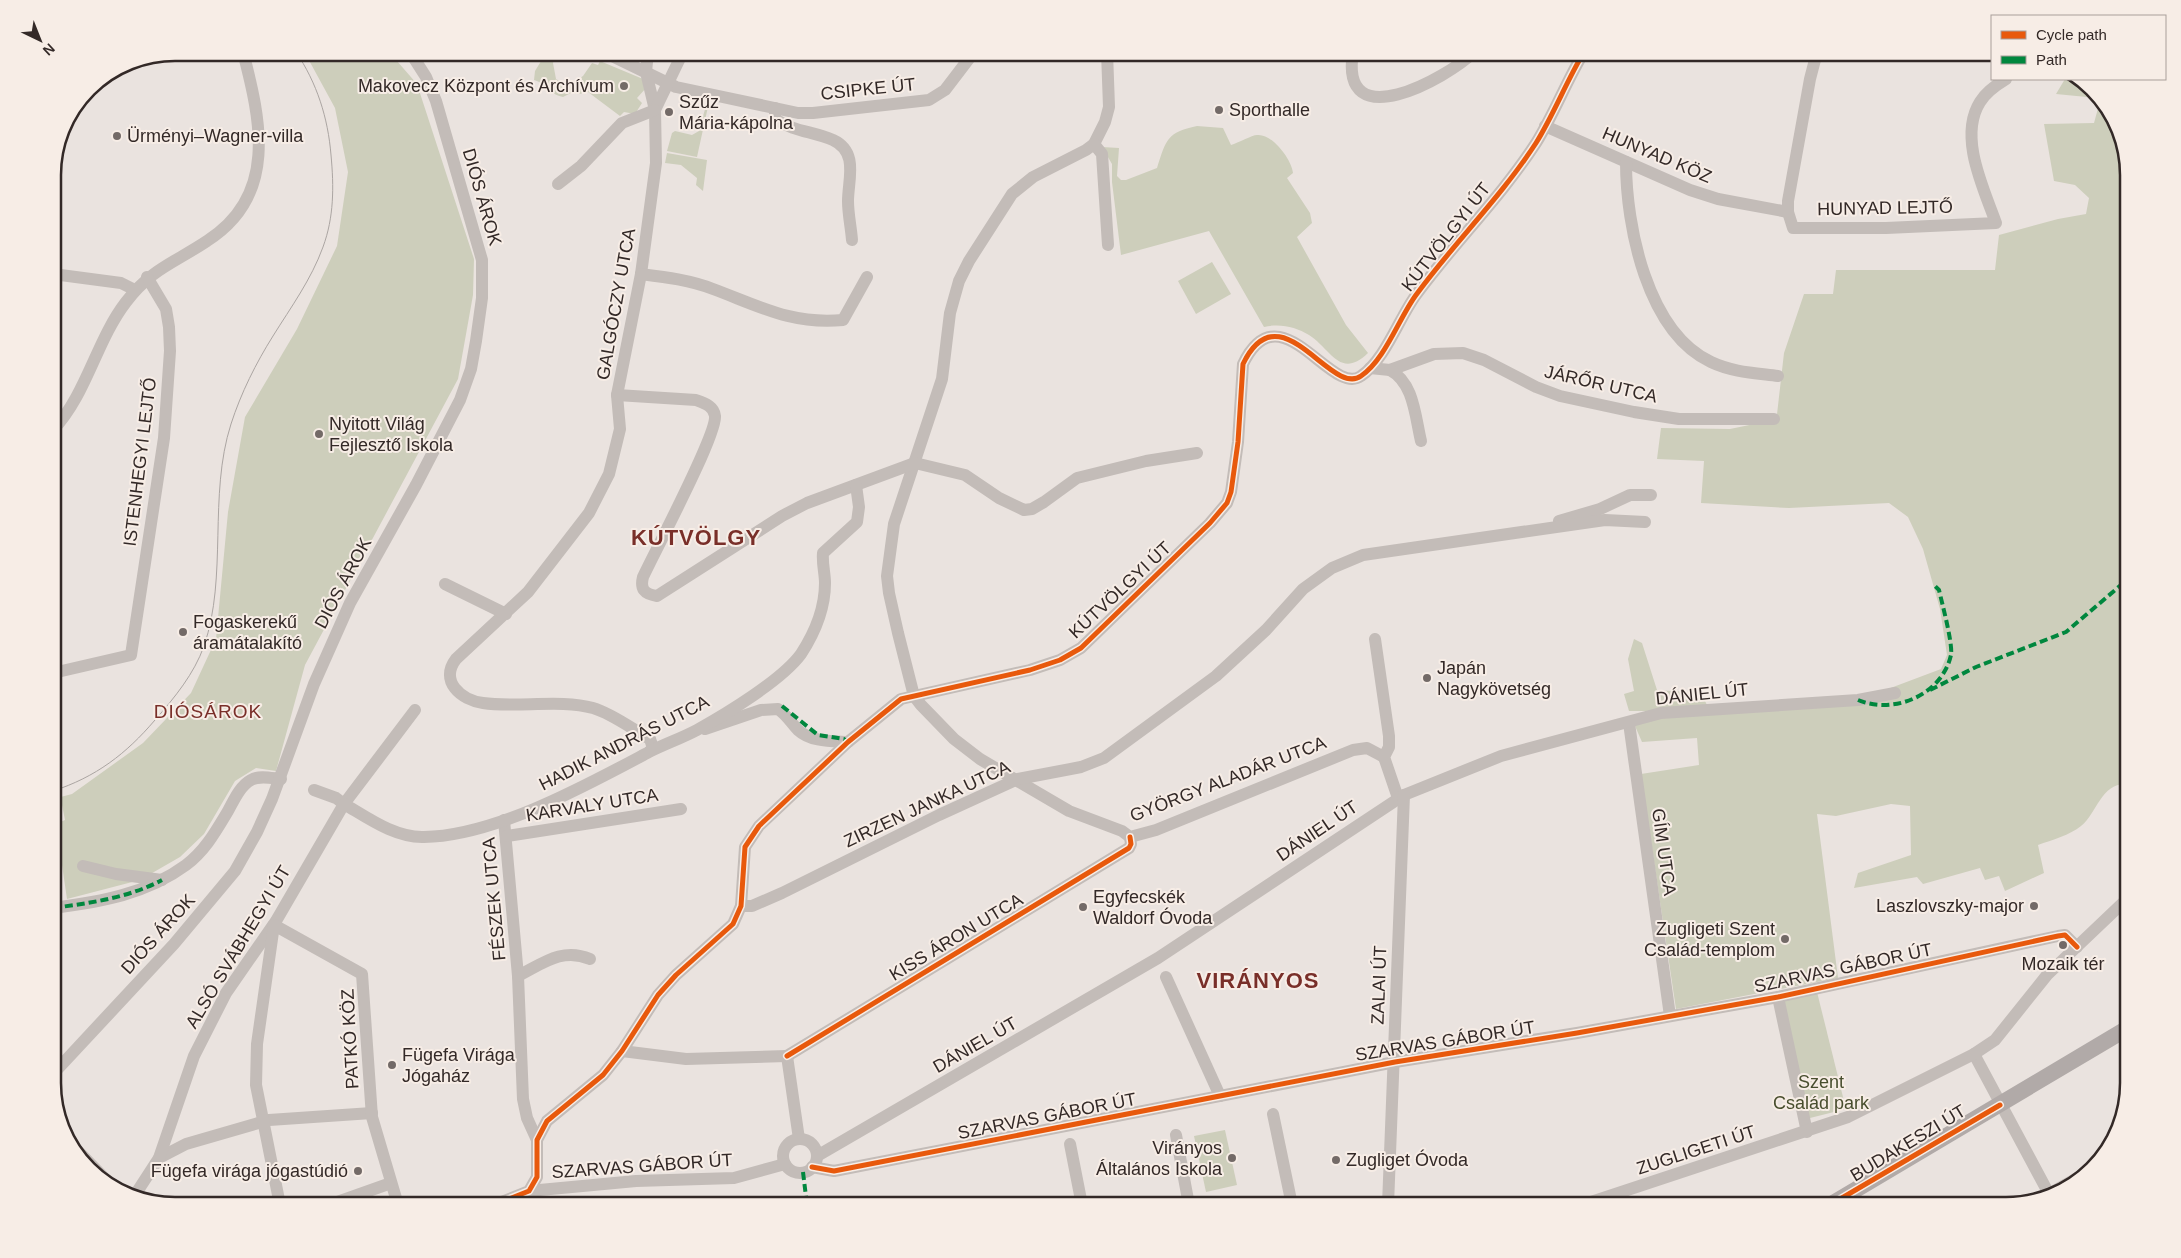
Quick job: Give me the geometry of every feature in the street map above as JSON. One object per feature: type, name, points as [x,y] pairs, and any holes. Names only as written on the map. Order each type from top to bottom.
[{"type":"main road","name":"BUDAKESZI ÚT","points":[[1845,1197],[2120,1033]]},
{"type":"street","points":[[61,419],[77,396],[106,333],[135,290],[148,277],[221,232],[238,214],[252,189],[258,165],[259,128],[246,61]]},
{"type":"street","name":"DIÓS ÁROK","points":[[61,1065],[174,944],[224,885],[257,832],[281,779],[305,706],[350,603],[416,485],[460,400],[470,370],[476,341],[482,298],[482,260],[436,101],[426,77],[416,61]]},
{"type":"street","name":"CSIPKE ÚT","points":[[623,61],[676,87],[775,108],[813,113],[929,100],[945,90],[967,61]]},
{"type":"street","points":[[647,61],[646,72],[655,110]]},
{"type":"street","points":[[558,184],[582,166],[622,122],[655,110],[678,61]]},
{"type":"street","points":[[1106,61],[1109,106],[1105,122],[1094,144],[1102,154],[1108,245]]},
{"type":"street","points":[[1351,61],[1350,66],[1357,86],[1368,95],[1390,98],[1443,76],[1465,61]]},
{"type":"street","name":"KÚTVÖLGYI ÚT","points":[[537,1140],[547,1121],[603,1075],[622,1051],[658,994],[676,975],[733,924],[741,906],[743,857],[749,840],[759,826],[848,742],[901,699],[1030,670],[1068,656],[1089,642],[1220,514],[1227,503],[1234,479],[1244,364],[1256,345],[1263,340],[1276,337],[1291,340],[1304,347],[1326,367],[1345,379],[1357,379],[1370,368],[1415,295],[1522,162],[1545,126],[1579,61]]},
{"type":"street","points":[[1788,212],[1800,127],[1815,61]]},
{"type":"street","name":"HUNYAD LEJTŐ","points":[[1788,212],[1793,228],[1886,228],[1996,223],[1977,166],[1972,131],[1979,103],[1987,93],[2005,80]]},
{"type":"street","points":[[775,108],[775,119],[789,129],[834,140],[846,151],[852,166],[848,202],[852,240]]},
{"type":"street","name":"GALGÓCZY UTCA","points":[[655,110],[657,150],[641,274],[617,395],[696,400],[706,403],[713,409],[715,424],[706,447],[643,576],[641,586],[649,595],[657,596],[798,507],[915,463]]},
{"type":"street","name":"HUNYAD KÖZ","points":[[1545,126],[1690,190],[1718,199],[1788,212]]},
{"type":"street","name":"GYÖRGY ALADÁR UTCA","points":[[1094,144],[1020,186],[1002,207],[969,261],[954,295],[942,379],[894,524],[888,576],[889,593],[914,696],[938,723],[971,753],[1018,779],[1069,811],[1122,831],[1130,837],[1156,830],[1353,750],[1367,748],[1384,757]]},
{"type":"street","points":[[1626,162],[1626,191],[1644,278],[1657,307],[1671,327],[1689,347],[1709,361],[1730,369],[1778,376]]},
{"type":"street","points":[[641,274],[690,282],[712,288],[773,313],[797,319],[818,321],[843,320],[867,277]]},
{"type":"street","points":[[61,275],[121,283],[135,290]]},
{"type":"street","name":"ISTENHEGYI LEJTŐ","points":[[61,671],[131,655],[164,438],[170,351],[166,310],[148,277]]},
{"type":"street","name":"JÁRŐR UTCA","points":[[1370,368],[1390,370],[1434,354],[1463,353],[1484,360],[1536,387],[1560,396],[1634,412],[1679,419],[1774,419]]},
{"type":"street","points":[[1390,370],[1402,379],[1408,388],[1421,441]]},
{"type":"street","points":[[617,395],[620,430],[609,474],[600,496],[578,529],[528,592],[452,665],[450,679],[452,686],[473,701],[483,704],[592,708],[650,739],[653,748],[650,751]]},
{"type":"street","points":[[915,463],[965,475],[1000,498],[1024,510],[1044,502],[1077,478],[1146,461],[1197,453]]},
{"type":"street","name":"HADIK ANDRÁS UTCA","points":[[314,790],[336,798],[396,832],[422,837],[464,831],[504,820],[617,771],[650,751],[698,730],[767,686],[790,667],[800,654],[815,630],[823,602],[826,586],[823,553],[857,522],[859,507],[856,485]]},
{"type":"street","name":"ZIRZEN JANKA UTCA","points":[[1541,528],[1570,516],[1600,509],[1630,495],[1650,495]]},
{"type":"street","name":"ZIRZEN JANKA UTCA","points":[[741,906],[752,906],[782,893],[939,815],[1018,779],[1081,767],[1116,750],[1216,676],[1266,630],[1303,589],[1332,568],[1348,560],[1363,554],[1541,528],[1605,520],[1645,522]]},
{"type":"street","points":[[445,584],[506,614]]},
{"type":"street","name":"ZALAI ÚT","points":[[1375,639],[1389,736],[1389,747],[1384,757],[1401,797],[1395,1062],[1388,1197]]},
{"type":"street","name":"DÁNIEL ÚT","points":[[814,1162],[1158,958],[1401,797],[1501,756],[1661,714],[1858,700],[1894,693]]},
{"type":"street","points":[[698,730],[723,725],[761,710],[778,709],[788,716],[798,730],[813,739],[848,742]]},
{"type":"street","name":"ALSÓ SVÁBHEGYI ÚT","points":[[138,1190],[158,1158],[199,1044],[232,984],[274,925],[349,807],[415,710]]},
{"type":"street","name":"GÍM UTCA","points":[[1629,723],[1670,1016]]},
{"type":"street","points":[[61,907],[105,900],[144,889],[162,880],[187,864],[208,844],[240,791],[250,780],[260,777],[281,779]]},
{"type":"street","name":"KARVALY UTCA","points":[[508,836],[681,809]]},
{"type":"street","name":"FÉSZEK UTCA","points":[[504,820],[508,836],[518,976],[523,1099],[527,1118],[537,1140]]},
{"type":"street","name":"KISS ÁRON UTCA","points":[[787,1056],[1129,848],[1132,844],[1130,837]]},
{"type":"street","points":[[83,866],[116,874],[162,880]]},
{"type":"street","name":"ZUGLIGETI ÚT","points":[[1609,1197],[1848,1117],[1974,1054],[1995,1040],[2040,984],[2120,906]]},
{"type":"street","points":[[274,925],[257,1050],[256,1085],[278,1197]]},
{"type":"street","name":"PATKÓ KÖZ","points":[[274,925],[362,974],[372,1114]]},
{"type":"street","name":"SZARVAS GÁBOR ÚT","points":[[814,1162],[834,1170],[1395,1062],[1778,997],[2058,936],[2065,935],[2077,947]]},
{"type":"street","name":"FÉSZEK UTCA","points":[[518,976],[556,956],[580,954],[590,959]]},
{"type":"street","points":[[1166,977],[1220,1096]]},
{"type":"street","points":[[1778,997],[1807,1132]]},
{"type":"street","points":[[622,1051],[686,1060],[787,1056],[799,1139]]},
{"type":"street","points":[[1974,1054],[2046,1189]]},
{"type":"street","points":[[158,1158],[186,1144],[262,1122],[372,1114],[395,1197]]},
{"type":"street","points":[[1273,1114],[1290,1197]]},
{"type":"street","points":[[1176,1135],[1187,1197]]},
{"type":"street","points":[[799,1139],[812,1144],[814,1162],[807,1171],[796,1172],[785,1164],[783,1155],[786,1147],[791,1142],[799,1139]]},
{"type":"street","points":[[515,1197],[529,1191],[537,1177],[537,1140]]},
{"type":"street","points":[[1070,1144],[1080,1197]]},
{"type":"street","name":"SZARVAS GÁBOR ÚT","points":[[529,1191],[636,1182],[734,1178],[785,1164]]},
{"type":"street","points":[[353,1197],[391,1183]]},
{"type":"green space","points":[[309,61],[397,61],[417,84],[474,259],[473,295],[458,379],[305,665],[276,771],[256,768],[235,781],[204,834],[180,857],[140,880],[67,899],[61,865],[61,822],[65,820],[62,805],[61,818],[61,797],[72,794],[143,743],[191,693],[216,639],[228,512],[245,417],[297,329],[337,246],[348,172],[335,108]]},
{"type":"green space","points":[[541,61],[554,61],[556,79],[568,86],[583,76],[592,63],[598,65],[600,61],[643,79],[646,88],[637,98],[642,103],[635,114],[624,112],[620,116],[588,92],[571,93],[563,97],[554,94],[534,80],[535,71]]},
{"type":"green space","points":[[2064,80],[2068,80],[2088,97],[2056,94]]},
{"type":"green space","points":[[707,102],[709,102],[697,157],[667,151],[672,133],[675,131],[692,135],[699,131]]},
{"type":"green space","points":[[2098,108],[2114,138],[2120,167],[2120,785],[2106,793],[2087,820],[2077,829],[2038,845],[2044,873],[2005,891],[1999,876],[1985,880],[1980,868],[1923,884],[1917,877],[1854,888],[1858,873],[1911,855],[1910,806],[1891,804],[1836,816],[1817,814],[1838,978],[1676,1009],[1641,774],[1699,765],[1697,738],[1642,742],[1635,726],[1646,711],[1629,711],[1624,694],[1634,691],[1628,659],[1634,639],[1642,643],[1657,690],[1701,693],[1711,713],[1864,698],[1941,669],[1947,655],[1940,609],[1923,549],[1908,517],[1889,503],[1789,508],[1701,503],[1704,461],[1657,459],[1661,428],[1730,429],[1764,422],[1776,423],[1784,353],[1804,294],[1833,294],[1836,270],[1995,270],[1999,235],[2058,219],[2086,214],[2089,198],[2075,185],[2054,181],[2044,124],[2094,123]]},
{"type":"green space","points":[[1197,126],[1223,128],[1231,145],[1255,135],[1263,136],[1275,143],[1285,155],[1293,173],[1287,178],[1310,213],[1312,223],[1297,237],[1346,325],[1368,353],[1358,361],[1350,364],[1343,363],[1309,335],[1288,326],[1264,327],[1209,231],[1121,255],[1112,182],[1112,164],[1102,147],[1119,148],[1117,176],[1121,180],[1126,180],[1157,168],[1169,139],[1179,131]]},
{"type":"green space","points":[[667,153],[707,160],[703,191],[696,185],[697,178],[681,165],[665,163]]},
{"type":"green space","points":[[1212,262],[1231,294],[1196,314],[1178,281]]},
{"type":"green space","name":"Szent Család park","points":[[1816,988],[1846,1109],[1806,1119],[1778,997]]},
{"type":"green space","points":[[1225,1130],[1237,1185],[1206,1192],[1194,1136]]},
{"type":"tram line","points":[[61,788],[97,771],[133,743],[183,685],[195,666],[204,646],[215,592],[220,479],[224,451],[231,424],[239,401],[255,368],[313,271],[327,236],[331,213],[333,179],[327,128],[316,88],[301,61]]},
{"type":"marked path","points":[[1858,700],[1886,705],[1901,703],[1927,691],[1938,681],[1946,669],[1951,655],[1950,642],[1939,590],[1934,585]]},
{"type":"marked path","points":[[1930,690],[1976,667],[2066,632],[2120,586]]},
{"type":"marked path","points":[[782,706],[818,735],[844,739],[848,742]]},
{"type":"marked path","points":[[61,907],[95,902],[122,895],[162,880]]},
{"type":"marked path","points":[[803,1172],[806,1197]]},
{"type":"cycle path","points":[[514,1197],[529,1191],[537,1177],[537,1140],[547,1121],[603,1075],[622,1051],[658,995],[676,975],[733,924],[741,906],[745,847],[759,826],[848,742],[901,699],[1030,670],[1060,660],[1081,648],[1210,523],[1227,503],[1231,492],[1238,442],[1243,364],[1257,343],[1273,336],[1289,340],[1305,349],[1335,373],[1349,379],[1361,376],[1370,369],[1416,295],[1493,201],[1536,143],[1579,61]]},
{"type":"cycle path","points":[[787,1056],[1129,848],[1131,844],[1130,837]]},
{"type":"cycle path","points":[[812,1167],[834,1171],[1395,1062],[1577,1033],[1778,997],[2058,936],[2065,935],[2077,947]]},
{"type":"cycle path","points":[[1844,1197],[2000,1105]]},
{"type":"place","name":"Makovecz Központ és Archívum","points":[[624,86]]},
{"type":"place","name":"Sporthalle","points":[[1219,110]]},
{"type":"place","name":"Szűz Mária-kápolna","points":[[669,112]]},
{"type":"place","name":"Ürményi–Wagner-villa","points":[[117,136]]},
{"type":"place","name":"Nyitott Világ Fejlesztő Iskola","points":[[319,434]]},
{"type":"place","name":"Fogaskerekű áramátalakító","points":[[183,632]]},
{"type":"place","name":"Japán Nagykövetség","points":[[1427,678]]},
{"type":"place","name":"Laszlovszky-major","points":[[2034,906]]},
{"type":"place","name":"Egyfecskék Waldorf Óvoda","points":[[1083,907]]},
{"type":"place","name":"Zugligeti Szent Család-templom","points":[[1785,939]]},
{"type":"place","name":"Mozaik tér","points":[[2063,945]]},
{"type":"place","name":"Fügefa Virága Jógaház","points":[[392,1065]]},
{"type":"place","name":"Virányos Általános Iskola","points":[[1232,1158]]},
{"type":"place","name":"Zugliget Óvoda","points":[[1336,1160]]},
{"type":"place","name":"Fügefa virága jógastúdió","points":[[358,1171]]},
{"type":"district","name":"KÚTVÖLGY","points":[[696,537]]},
{"type":"district","name":"DIÓSÁROK","points":[[208,711]]},
{"type":"district","name":"VIRÁNYOS","points":[[1258,980]]}]
